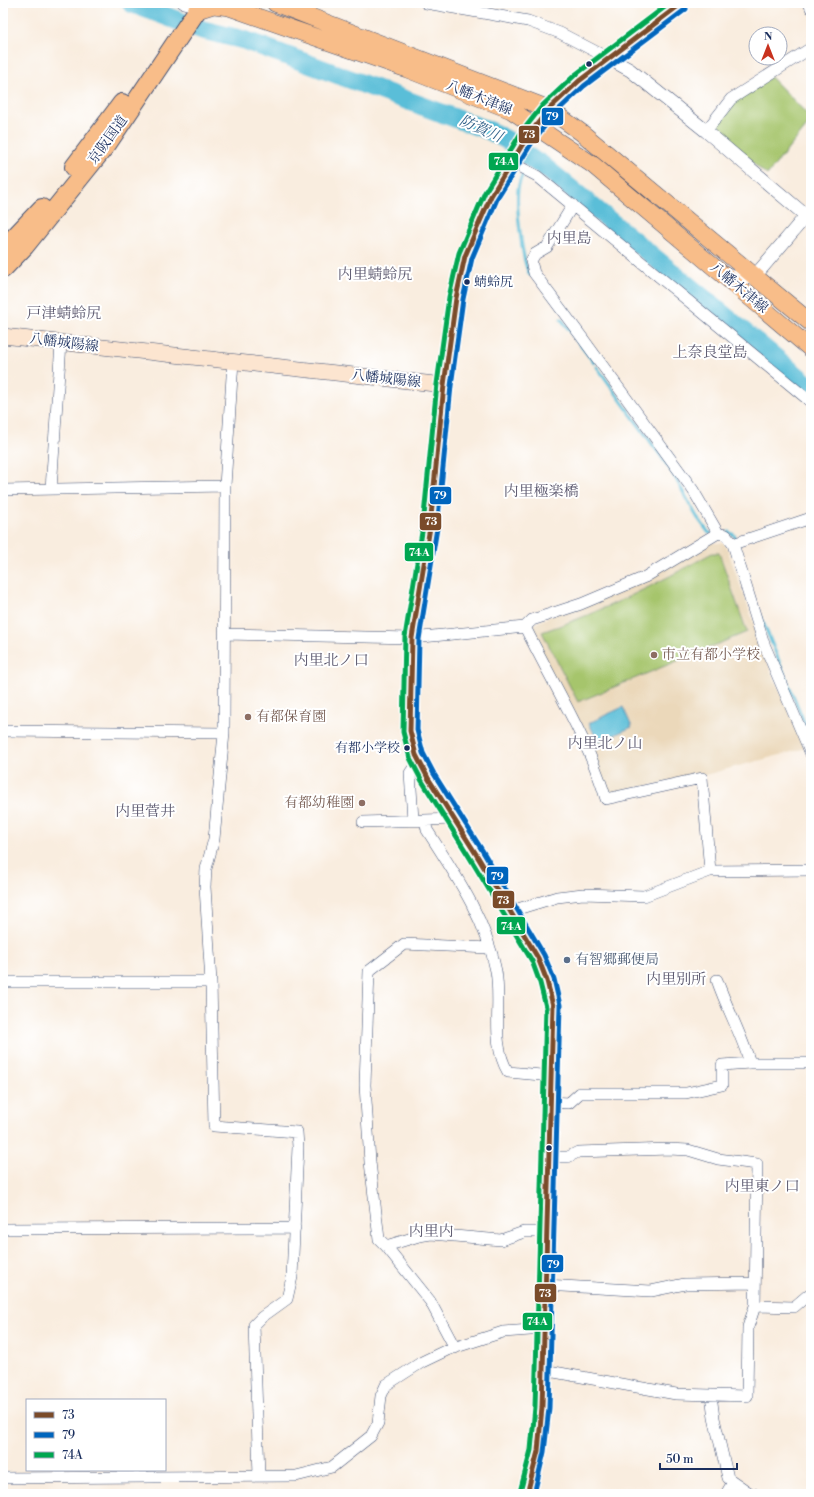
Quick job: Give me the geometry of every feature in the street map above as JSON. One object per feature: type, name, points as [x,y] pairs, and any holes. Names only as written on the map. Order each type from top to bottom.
[{"type":"highway","name":"京阪国道","points":[[3,270],[25,246],[108,143],[178,31],[191,6]]},
{"type":"highway","name":"京阪国道","points":[[3,250],[50,199],[138,81],[178,31]]},
{"type":"main road","name":"八幡木津線","points":[[275,3],[549,109],[582,133],[811,323]]},
{"type":"main road","points":[[444,385],[456,298],[464,256],[491,196],[509,166],[531,131],[549,109],[579,81],[682,3]]},
{"type":"main road","name":"八幡木津線","points":[[191,6],[214,5],[229,7],[420,74],[511,110],[531,131],[593,165],[811,349]]},
{"type":"main road","name":"八幡城陽線","points":[[3,336],[444,385]]},
{"type":"street","points":[[426,3],[528,20],[560,33],[630,70],[809,215],[755,276],[739,279],[719,272]]},
{"type":"street","points":[[809,3],[811,8]]},
{"type":"street","points":[[706,131],[731,99],[811,48]]},
{"type":"street","points":[[509,166],[520,167],[537,176],[811,402]]},
{"type":"street","points":[[573,205],[547,247],[535,254],[531,261],[534,274],[693,490],[718,533]]},
{"type":"street","points":[[51,489],[61,343]]},
{"type":"street","points":[[233,361],[225,486],[224,732],[214,839],[206,869],[211,982],[214,1126],[297,1132],[295,1228],[292,1276],[287,1299],[262,1317],[254,1325],[259,1476]]},
{"type":"street","points":[[444,385],[430,528],[412,638],[410,732],[412,744],[420,765],[455,819],[538,958],[553,1006],[548,1232],[540,1434],[533,1476],[527,1494]]},
{"type":"street","points":[[3,490],[225,486]]},
{"type":"street","points":[[733,544],[811,518]]},
{"type":"street","points":[[224,634],[412,638],[524,627],[532,620],[581,604],[645,577],[718,533],[726,535],[733,544],[764,644],[811,752]]},
{"type":"street","points":[[524,627],[588,750],[598,773],[606,799],[702,778],[710,871]]},
{"type":"street","points":[[3,731],[224,732]]},
{"type":"street","points":[[414,820],[410,773],[414,767],[420,765]]},
{"type":"street","points":[[363,822],[455,819]]},
{"type":"street","points":[[425,820],[427,830],[468,895],[489,948],[496,972],[498,1052],[504,1065],[508,1072],[552,1076]]},
{"type":"street","points":[[510,911],[557,897],[577,895],[644,896],[710,871],[811,870]]},
{"type":"street","points":[[455,1348],[430,1301],[386,1246],[378,1239],[364,1085],[369,971],[404,944],[489,948]]},
{"type":"street","points":[[717,980],[742,1038],[750,1063]]},
{"type":"street","points":[[3,982],[211,982]]},
{"type":"street","points":[[551,1102],[569,1103],[580,1093],[686,1092],[700,1090],[722,1085],[722,1065],[750,1063],[811,1063]]},
{"type":"street","points":[[543,1370],[676,1394],[747,1396],[748,1327],[755,1306],[757,1164],[718,1159],[688,1150],[669,1149],[578,1152],[568,1157],[550,1157]]},
{"type":"street","points":[[3,1229],[295,1228]]},
{"type":"street","points":[[386,1246],[431,1234],[501,1240],[524,1232],[548,1232]]},
{"type":"street","points":[[545,1285],[651,1291],[685,1284],[755,1283]]},
{"type":"street","points":[[755,1306],[794,1307],[808,1295],[811,1295]]},
{"type":"street","points":[[3,1478],[296,1476],[332,1467],[371,1436],[378,1423],[381,1396],[386,1385],[422,1362],[455,1348],[503,1332],[544,1329]]},
{"type":"street","points":[[712,1395],[725,1471],[728,1478],[733,1482],[754,1494]]},
{"type":"street","points":[[726,1494],[733,1482]]},
{"type":"shaded area","name":"市立有都小学校","points":[[709,543],[723,543],[727,548],[772,674],[806,748],[705,775],[608,793],[532,636],[532,625]]},
{"type":"green space","points":[[771,77],[811,118],[811,121],[767,175],[719,135],[717,127],[719,118],[734,101]]},
{"type":"green space","points":[[712,553],[719,553],[747,632],[578,702],[542,632],[586,616],[629,597]]},
{"type":"water","points":[[623,707],[632,727],[598,742],[589,723]]},
{"type":"waterway","name":"防賀川","points":[[131,3],[203,30],[244,40],[490,131],[507,140],[537,163],[540,163],[811,387]]},
{"type":"waterway","points":[[527,167],[533,159]]},
{"type":"waterway","points":[[524,172],[518,189],[518,208],[524,259],[530,275]]},
{"type":"waterway","points":[[561,319],[594,363]]},
{"type":"waterway","points":[[597,367],[672,472],[697,517],[709,533],[711,533]]},
{"type":"waterway","points":[[729,532],[734,535],[737,541]]},
{"type":"waterway","points":[[761,617],[811,739]]},
{"type":"transit line","name":"74A","points":[[520,1492],[531,1450],[535,1407],[546,1007],[540,983],[532,961],[422,781],[410,758],[403,732],[405,637],[423,526],[437,384],[449,297],[459,253],[485,192],[521,133],[543,105],[575,75],[670,3]]},
{"type":"transit line","name":"73","points":[[527,1494],[538,1451],[542,1407],[553,1006],[547,981],[538,958],[476,854],[428,778],[416,755],[410,731],[412,638],[430,527],[444,385],[456,298],[465,256],[491,196],[527,137],[549,109],[579,81],[682,3]]},
{"type":"transit line","name":"79","points":[[534,1494],[544,1452],[549,1408],[560,1005],[554,979],[544,955],[482,850],[434,774],[423,753],[417,730],[419,639],[437,528],[451,386],[463,299],[472,258],[497,199],[533,141],[554,114],[584,86],[686,9]]},
{"type":"place","name":"蜻蛉尻","points":[[467,282]]},
{"type":"place","name":"市立有都小学校","points":[[654,655]]},
{"type":"place","name":"有都保育園","points":[[248,717]]},
{"type":"place","name":"有都小学校","points":[[407,748]]},
{"type":"place","name":"有都幼稚園","points":[[362,803]]},
{"type":"place","name":"有智郷郵便局","points":[[567,960]]},
{"type":"district","name":"内里島","points":[[569,238]]},
{"type":"district","name":"内里蜻蛉尻","points":[[375,274]]},
{"type":"district","name":"戸津蜻蛉尻","points":[[64,313]]},
{"type":"district","name":"上奈良堂島","points":[[710,352]]},
{"type":"district","name":"内里極楽橋","points":[[541,491]]},
{"type":"district","name":"内里北ノ口","points":[[331,660]]},
{"type":"district","name":"内里北ノ山","points":[[605,743]]},
{"type":"district","name":"内里菅井","points":[[145,811]]},
{"type":"district","name":"内里別所","points":[[676,979]]},
{"type":"district","name":"内里東ノ口","points":[[762,1186]]},
{"type":"district","name":"内里内","points":[[431,1231]]}]
